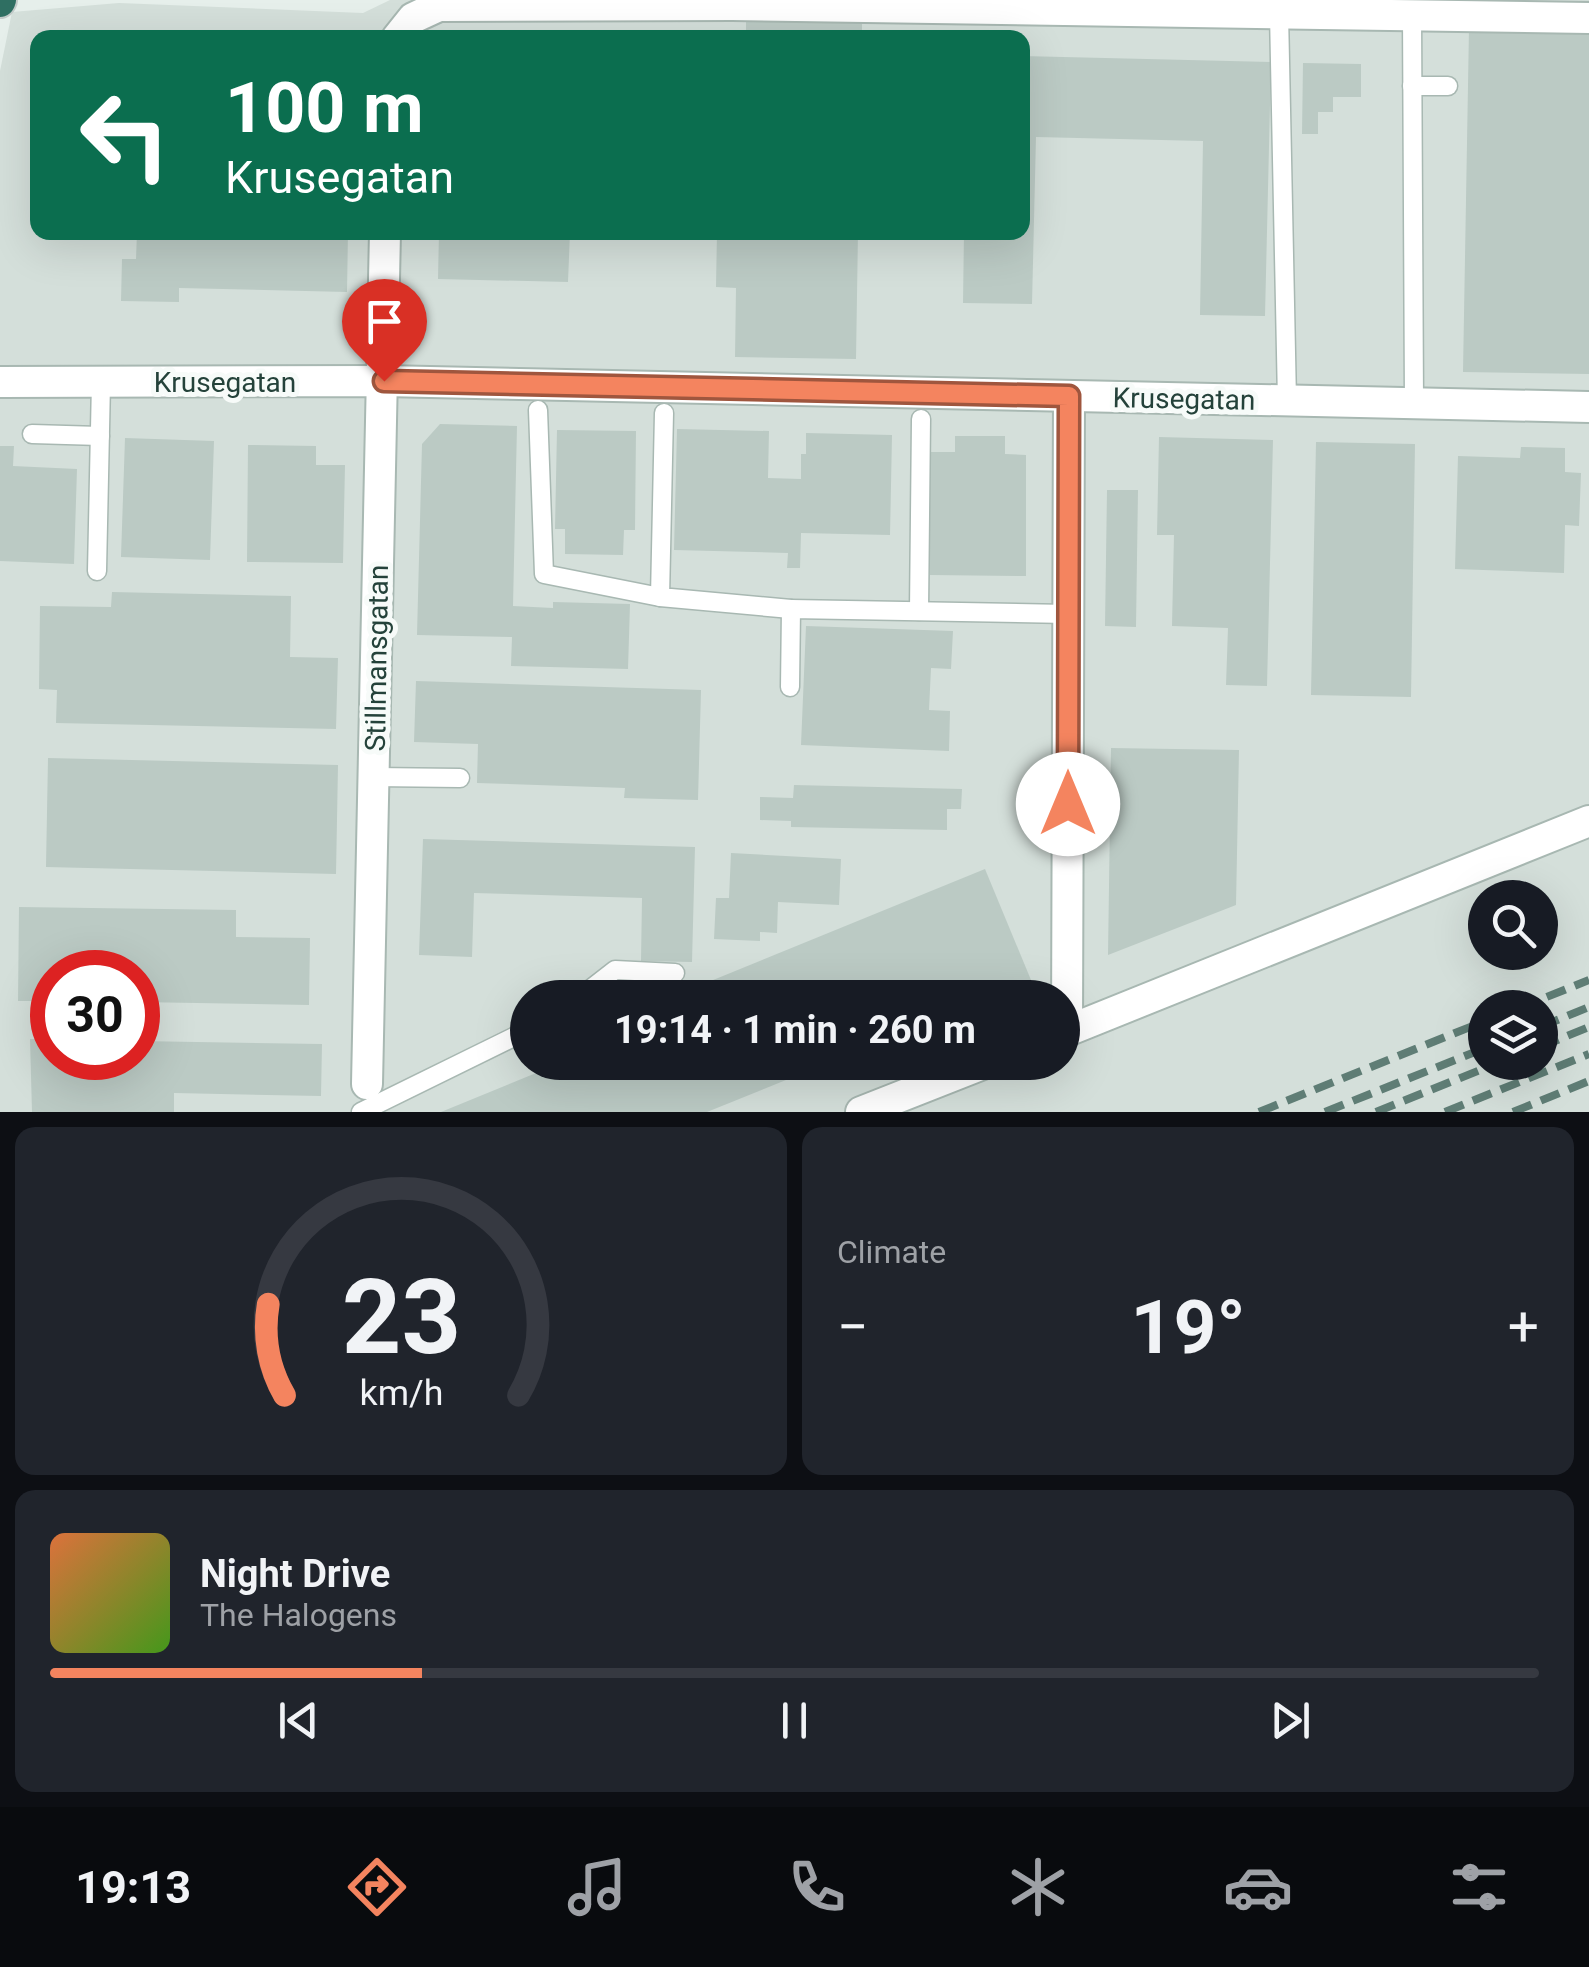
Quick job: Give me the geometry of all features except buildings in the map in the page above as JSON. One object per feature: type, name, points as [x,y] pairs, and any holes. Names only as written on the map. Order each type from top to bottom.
[{"type":"street","points":[[403,30],[413,18],[439,6],[732,5],[1589,18]]},
{"type":"street","name":"Stillmansgatan","points":[[364,1098],[386,240]]},
{"type":"street","name":"Krusegatan","points":[[0,382],[384,381],[1589,407]]},
{"type":"street","points":[[1065,980],[1069,396]]},
{"type":"street","points":[[1080,1026],[1589,821]]},
{"type":"street","points":[[861,1112],[942,1080]]},
{"type":"lane","points":[[1279,13],[1287,401]]},
{"type":"lane","points":[[1412,15],[1414,403]]},
{"type":"lane","points":[[1412,86],[1448,86]]},
{"type":"lane","points":[[98,571],[102,382]]},
{"type":"lane","points":[[538,410],[544,574],[660,598],[791,609],[1068,614]]},
{"type":"lane","points":[[660,598],[664,414]]},
{"type":"lane","points":[[918,611],[921,419]]},
{"type":"lane","points":[[32,434],[100,436]]},
{"type":"lane","points":[[790,687],[791,609]]},
{"type":"lane","points":[[374,778],[460,778]]},
{"type":"lane","points":[[602,980],[614,970],[676,972]]},
{"type":"lane","points":[[352,1112],[364,1098],[510,1037]]},
{"type":"shaded area","points":[[390,0],[1589,0],[1589,1112],[0,1112],[0,71],[12,12],[119,3],[363,13]]},
{"type":"railway","points":[[1558,992],[1589,980]]},
{"type":"railway","points":[[1558,1020],[1589,1007]]},
{"type":"railway","points":[[1558,1040],[1589,1027]]},
{"type":"railway","points":[[1259,1112],[1468,1028]]},
{"type":"railway","points":[[1445,1112],[1589,1054]]},
{"type":"railway","points":[[1325,1112],[1468,1055]]},
{"type":"railway","points":[[1376,1112],[1468,1075]]},
{"type":"railway","points":[[1513,1112],[1589,1081]]},
{"type":"route","points":[[384,381],[1069,396],[1068,804]]}]
